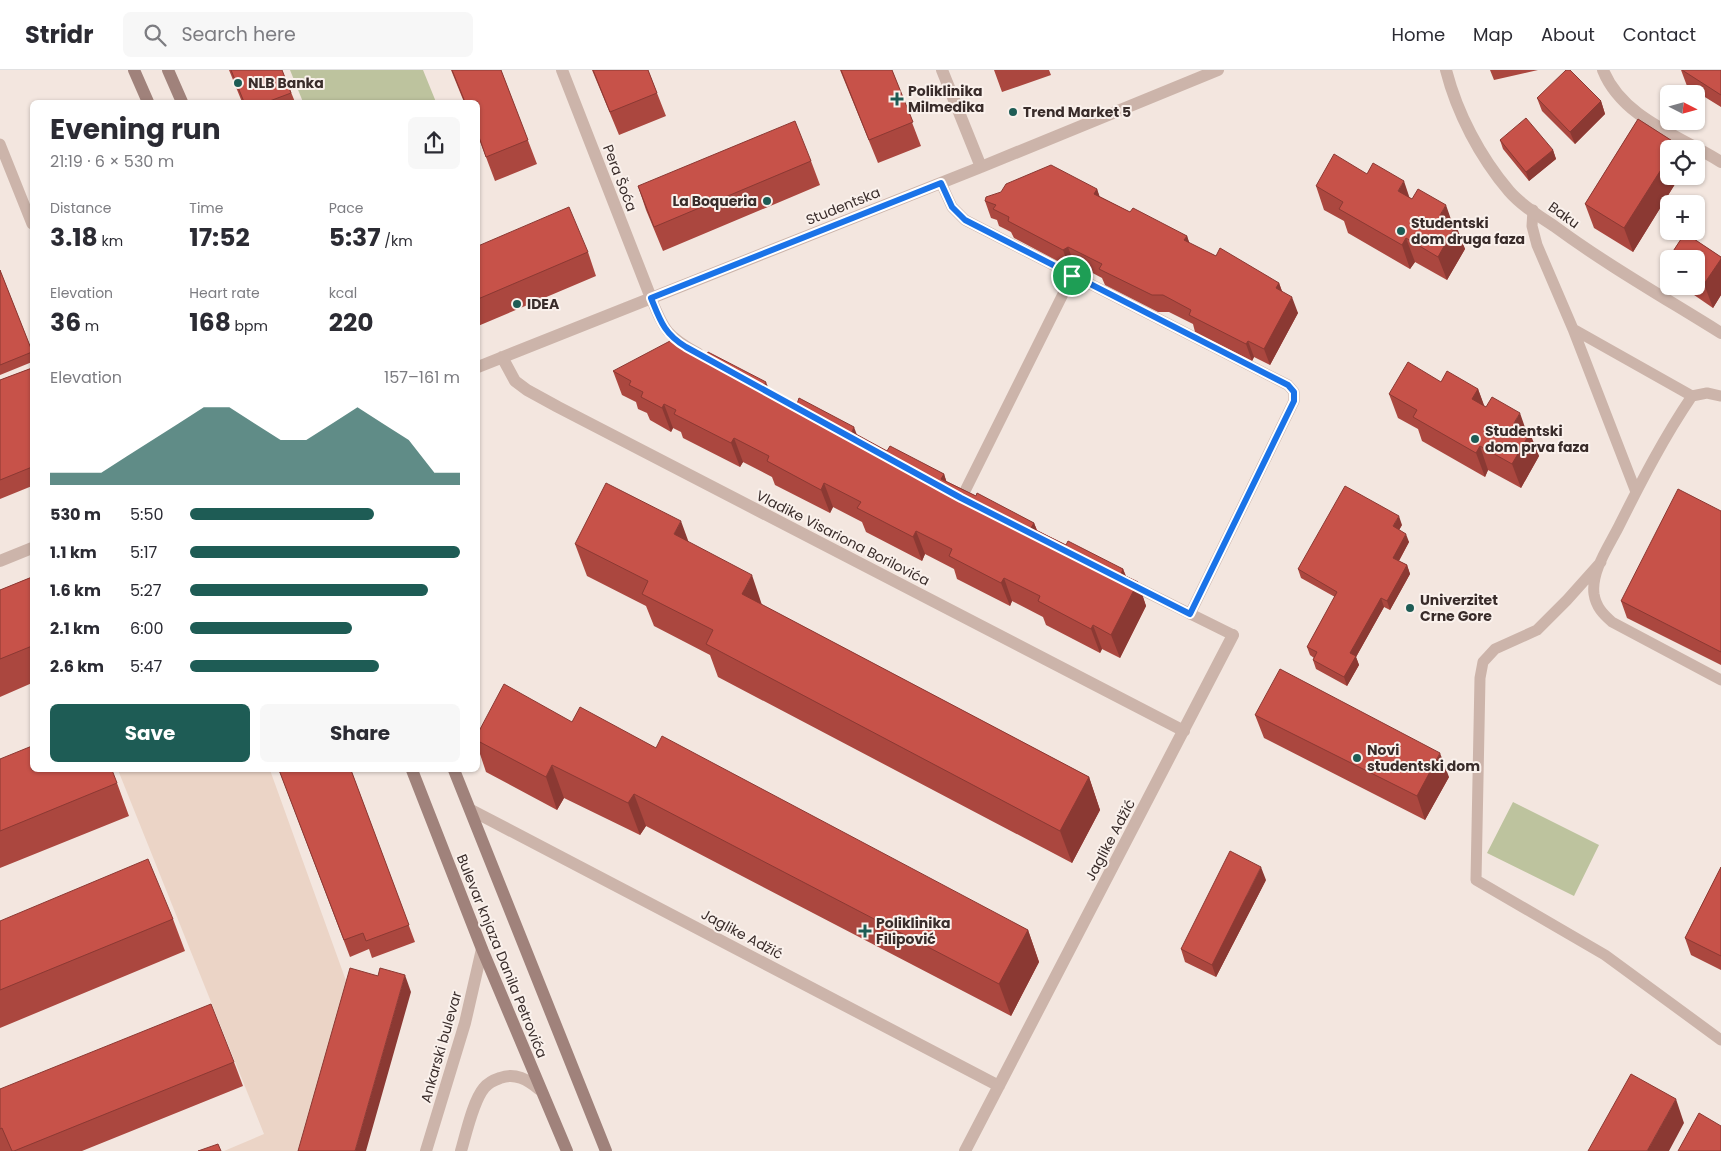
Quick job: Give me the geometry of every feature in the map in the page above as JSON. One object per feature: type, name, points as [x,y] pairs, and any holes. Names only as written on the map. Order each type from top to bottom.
[{"type":"main road","points":[[134,70],[147,100]]},
{"type":"main road","points":[[168,70],[181,100]]},
{"type":"main road","name":"Bulevar knjaza Danila Petrovića","points":[[413,772],[482,950],[539,1089],[567,1151]]},
{"type":"main road","name":"Bulevar knjaza Danila Petrovića","points":[[455,772],[606,1151]]},
{"type":"street","name":"Pera Šoća","points":[[562,70],[651,298]]},
{"type":"street","points":[[942,70],[981,167]]},
{"type":"street","name":"Studentska","points":[[480,366],[981,167],[1218,70]]},
{"type":"street","name":"Baku","points":[[1446,70],[1453,95],[1463,118],[1486,158],[1510,192],[1595,255],[1721,333]]},
{"type":"street","points":[[1603,70],[1607,80],[1620,98],[1638,115],[1721,162]]},
{"type":"street","name":"Vladike Visariona Borilovića","points":[[502,357],[515,382],[558,408],[1184,731]]},
{"type":"street","points":[[0,561],[30,549]]},
{"type":"street","name":"Jaglike Adžić","points":[[965,1151],[1233,635]]},
{"type":"street","name":"Jaglike Adžić","points":[[471,810],[999,1086]]},
{"type":"street","name":"Ankarski bulevar","points":[[426,1151],[465,1023],[482,950]]},
{"type":"street","points":[[461,1151],[477,1100],[484,1088],[493,1080],[504,1076],[517,1076],[528,1080],[539,1089]]},
{"type":"lane","points":[[0,144],[30,219]]},
{"type":"lane","points":[[941,183],[952,207],[965,220],[1288,385],[1294,392],[1294,401],[1190,614]]},
{"type":"lane","points":[[1532,210],[1532,226],[1537,245],[1573,329],[1636,492]]},
{"type":"lane","points":[[961,498],[1072,276]]},
{"type":"lane","points":[[651,298],[661,323],[672,338],[712,361]]},
{"type":"lane","points":[[1573,329],[1692,396],[1707,393],[1721,396]]},
{"type":"lane","points":[[1692,396],[1676,420],[1636,492],[1601,562],[1595,580],[1594,594],[1599,610],[1612,622],[1721,680]]},
{"type":"lane","points":[[1601,562],[1537,630],[1495,649],[1484,662],[1480,678],[1476,880],[1605,955],[1721,1040]]},
{"type":"lane","points":[[1119,578],[1233,635]]},
{"type":"green space","points":[[290,70],[423,70],[435,100],[302,100]]},
{"type":"green space","points":[[1513,802],[1599,845],[1574,896],[1487,853]]},
{"type":"shaded area","points":[[119,772],[271,772],[349,989],[304,1151],[224,1151],[264,1134]]},
{"type":"building","points":[[231,70],[282,70],[291,93],[272,100],[243,100]]},
{"type":"building","points":[[452,70],[501,70],[528,140],[486,157],[480,140],[480,100],[464,100]]},
{"type":"building","points":[[593,70],[648,70],[657,93],[610,112]]},
{"type":"building","points":[[841,70],[892,70],[913,122],[869,140]]},
{"type":"building","points":[[1566,70],[1570,70],[1601,101],[1570,132],[1537,98]]},
{"type":"building","points":[[1682,70],[1721,70],[1721,95]]},
{"type":"building","points":[[1526,118],[1553,150],[1526,172],[1500,140]]},
{"type":"building","points":[[1638,119],[1671,140],[1660,140],[1660,171],[1624,228],[1585,204]]},
{"type":"building","points":[[795,121],[811,161],[654,227],[638,186]]},
{"type":"building","points":[[1334,154],[1367,174],[1373,163],[1404,181],[1398,191],[1412,199],[1418,189],[1446,205],[1440,215],[1456,225],[1438,257],[1406,238],[1402,245],[1339,209],[1343,202],[1316,186]]},
{"type":"building","points":[[1051,165],[1097,189],[1094,194],[1130,212],[1133,208],[1187,236],[1184,240],[1216,256],[1220,248],[1279,283],[1276,288],[1292,297],[1264,349],[1248,341],[1246,344],[1189,315],[1191,310],[1163,295],[1152,295],[1099,269],[1102,264],[1068,247],[1063,250],[1008,221],[1009,217],[993,209],[996,205],[985,201],[986,197],[1001,192],[1006,184]]},
{"type":"building","points":[[569,207],[588,252],[480,298],[480,245]]},
{"type":"building","points":[[1680,240],[1696,240],[1721,257],[1721,259],[1705,283],[1705,250],[1674,250]]},
{"type":"building","points":[[0,270],[30,347],[30,353],[0,365]]},
{"type":"building","points":[[671,339],[706,357],[708,352],[766,382],[763,387],[797,404],[799,398],[854,427],[852,432],[887,451],[890,446],[944,474],[941,479],[976,496],[977,493],[1034,523],[1031,528],[1066,545],[1068,541],[1123,569],[1121,574],[1138,582],[1111,635],[1093,625],[1091,629],[1038,601],[1040,596],[1004,578],[1001,583],[949,556],[952,549],[916,531],[913,537],[857,508],[861,502],[824,483],[821,490],[767,461],[769,456],[734,438],[731,443],[674,414],[676,410],[664,404],[662,408],[641,397],[643,392],[629,385],[631,381],[613,371]]},
{"type":"building","points":[[1408,362],[1441,382],[1447,371],[1478,389],[1472,399],[1486,407],[1492,397],[1520,413],[1514,423],[1530,433],[1512,464],[1480,446],[1476,453],[1413,417],[1417,410],[1389,394]]},
{"type":"building","points":[[30,369],[30,468],[0,480],[0,380]]},
{"type":"building","points":[[606,483],[681,521],[674,534],[752,575],[742,594],[1089,777],[1060,831],[706,644],[713,630],[642,594],[648,581],[575,544]]},
{"type":"building","points":[[1345,486],[1399,516],[1393,526],[1406,534],[1393,558],[1407,565],[1387,601],[1381,598],[1350,653],[1356,656],[1344,677],[1313,660],[1317,652],[1307,647],[1337,592],[1298,569]]},
{"type":"building","points":[[1678,489],[1721,511],[1721,652],[1621,601]]},
{"type":"building","points":[[30,578],[30,647],[0,659],[0,590]]},
{"type":"building","points":[[1280,669],[1440,753],[1417,796],[1255,715]]},
{"type":"building","points":[[504,684],[572,722],[580,707],[656,748],[662,736],[1028,930],[999,984],[634,794],[628,803],[552,765],[546,777],[480,742],[480,729]]},
{"type":"building","points":[[30,747],[30,772],[113,772],[117,783],[0,831],[0,759]]},
{"type":"building","points":[[280,772],[352,772],[409,925],[366,941],[363,933],[344,940]]},
{"type":"building","points":[[1230,851],[1261,867],[1212,965],[1181,949]]},
{"type":"building","points":[[148,859],[173,919],[0,990],[0,921]]},
{"type":"building","points":[[1721,867],[1721,956],[1685,938]]},
{"type":"building","points":[[350,968],[378,976],[380,968],[405,975],[355,1151],[298,1151]]},
{"type":"building","points":[[211,1004],[234,1062],[12,1151],[2,1128],[0,1129],[0,1089]]},
{"type":"building","points":[[1631,1074],[1676,1099],[1647,1151],[1588,1151]]},
{"type":"building","points":[[1699,1113],[1721,1126],[1721,1151],[1678,1151]]},
{"type":"building","points":[[218,1144],[221,1151],[198,1151]]},
{"type":"place","name":"NLB Banka","points":[[238,83]]},
{"type":"place","name":"Poliklinika Milmedika","points":[[897,99]]},
{"type":"place","name":"Trend Market 5","points":[[1013,112]]},
{"type":"place","name":"La Boqueria","points":[[767,201]]},
{"type":"place","name":"Studentski dom druga faza","points":[[1401,231]]},
{"type":"place","name":"IDEA","points":[[517,304]]},
{"type":"place","name":"Studentski dom prva faza","points":[[1475,439]]},
{"type":"place","name":"Univerzitet Crne Gore","points":[[1410,608]]},
{"type":"place","name":"Novi studentski dom","points":[[1357,758]]},
{"type":"place","name":"Poliklinika Filipović","points":[[865,931]]},
{"type":"route","points":[[941,183],[955,212],[965,220],[1072,276],[1288,385],[1294,392],[1294,401],[1190,614],[961,498],[679,343],[672,338],[661,323],[651,298],[941,183]]}]
